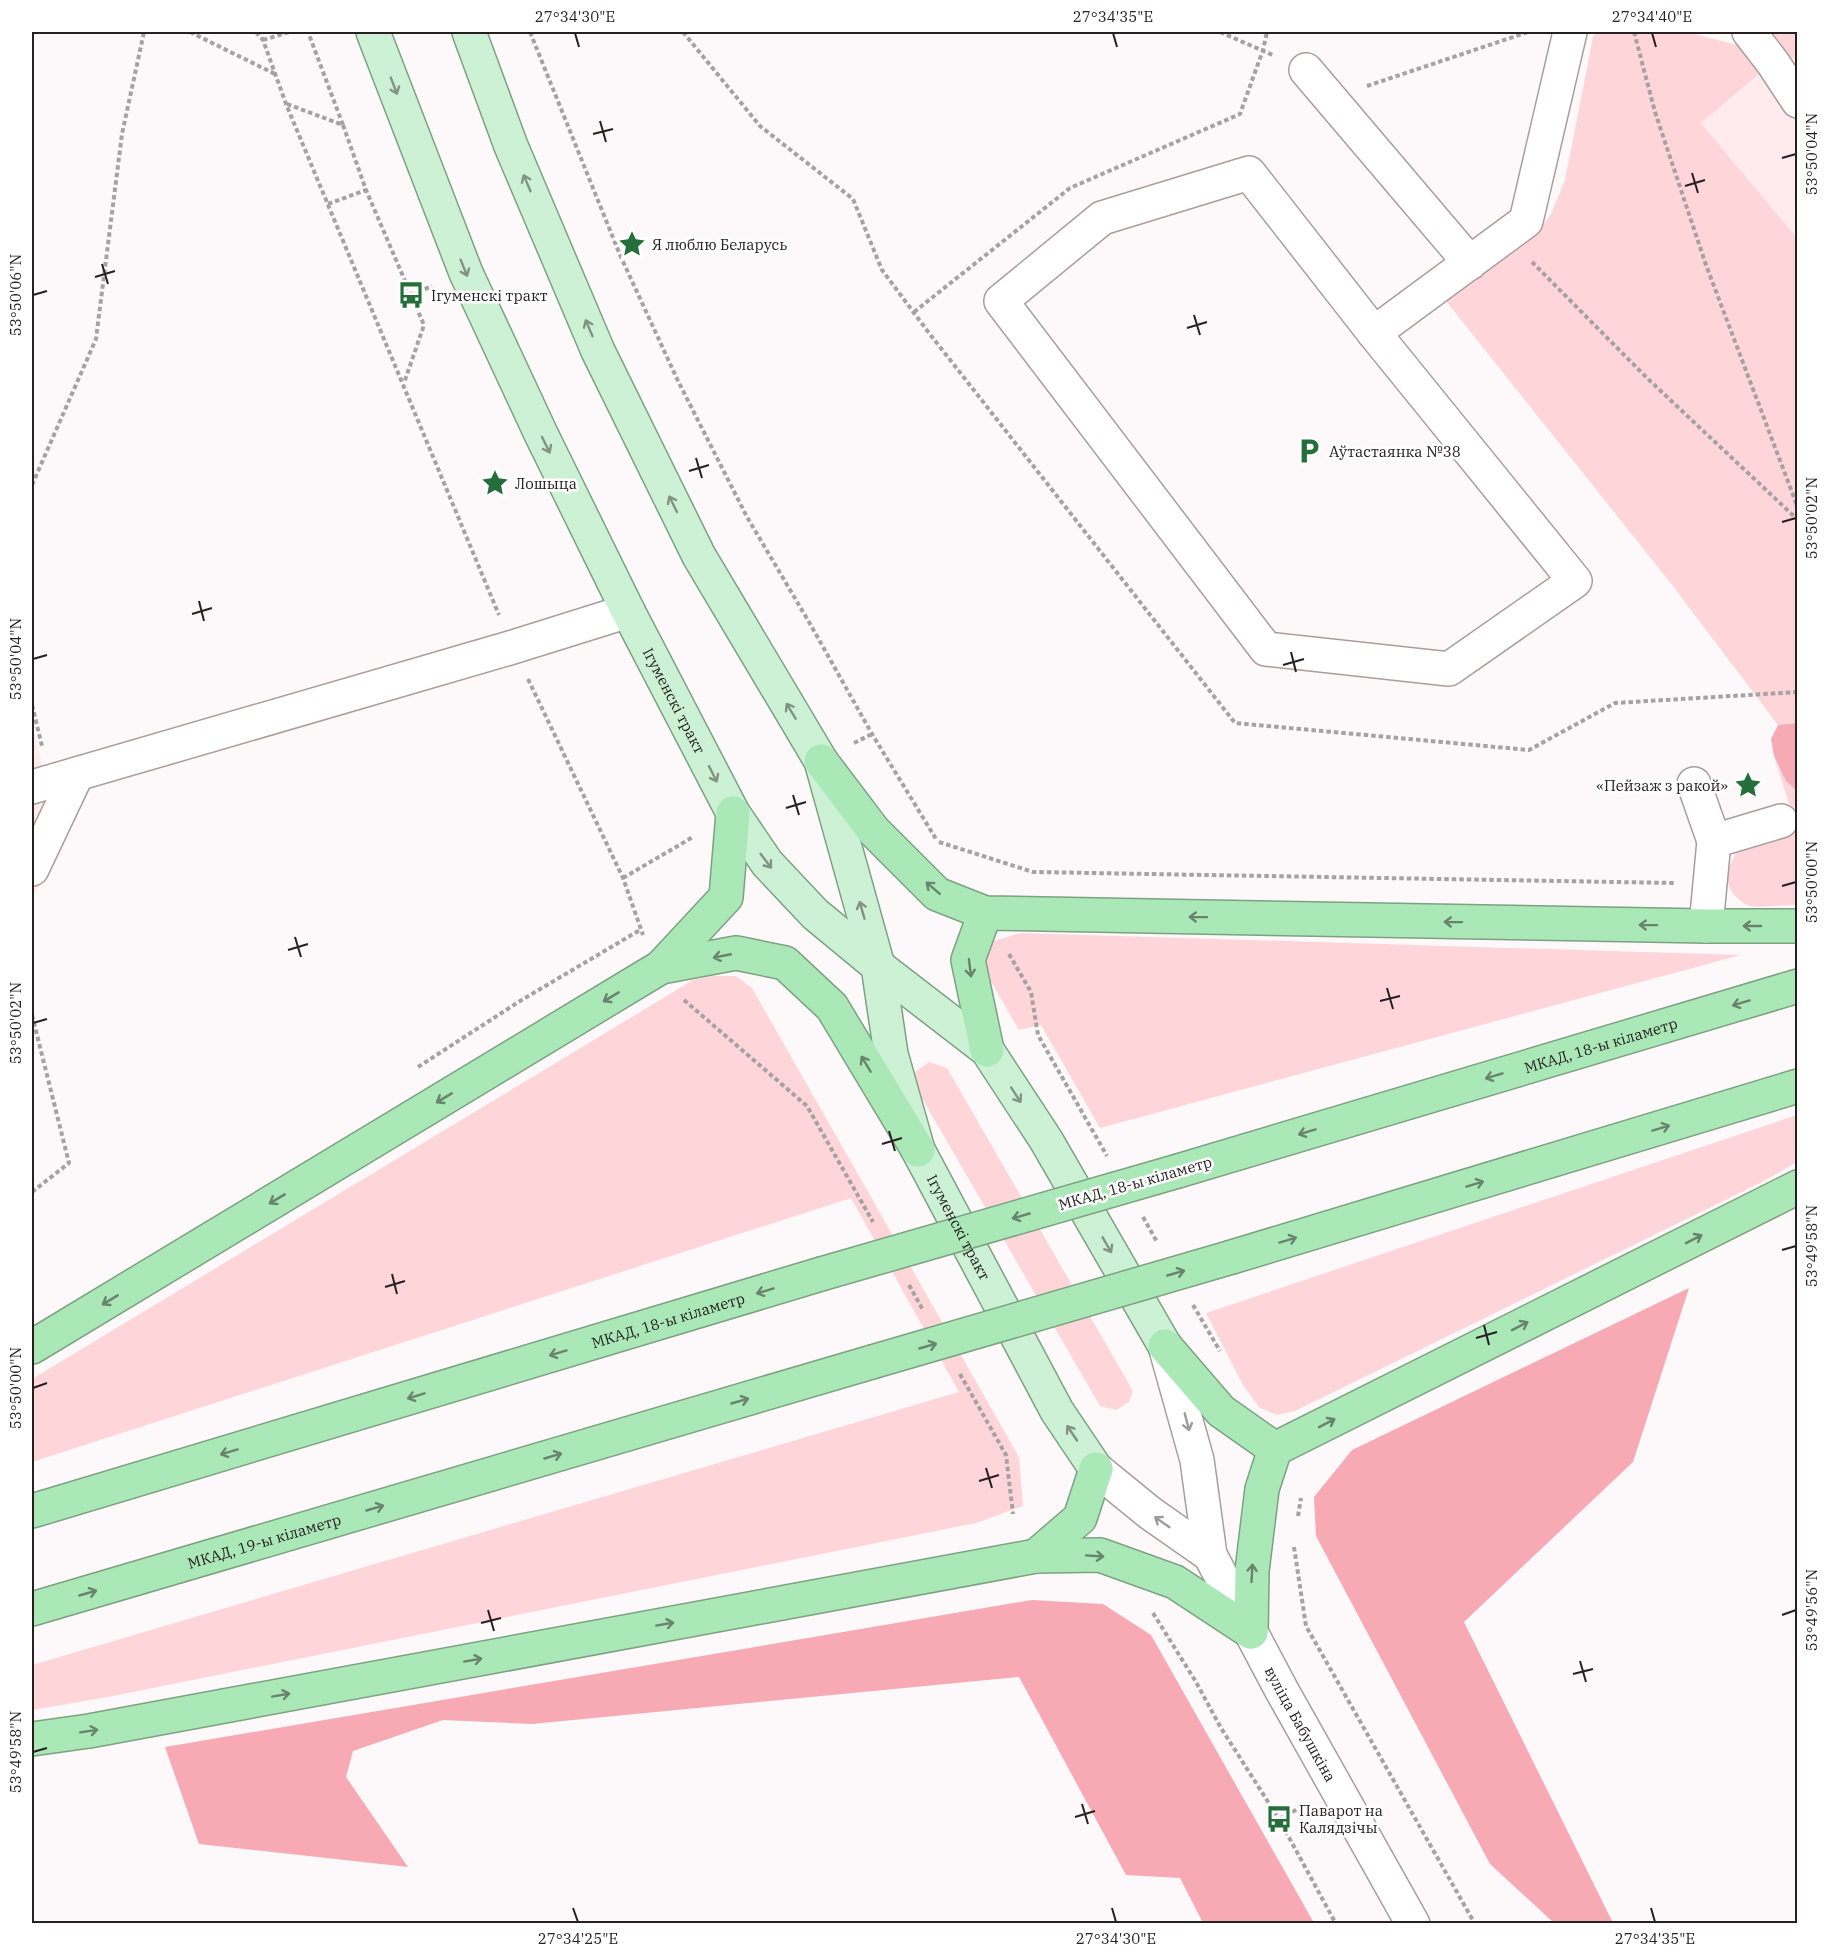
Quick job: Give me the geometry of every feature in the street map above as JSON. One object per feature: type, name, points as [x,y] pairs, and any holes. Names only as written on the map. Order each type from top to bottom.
[{"type":"highway","points":[[821,761],[874,831],[937,894],[985,913],[1797,926]]},
{"type":"highway","points":[[32,1347],[653,954],[726,897],[733,813]]},
{"type":"highway","points":[[985,913],[968,960],[987,1050]]},
{"type":"highway","points":[[653,954],[736,953],[785,963],[832,1007],[918,1150]]},
{"type":"highway","name":"МКАД, 18-ы кіламетр","points":[[32,1511],[821,1274],[1178,1171],[1797,986]]},
{"type":"highway","name":"МКАД, 19-ы кіламетр","points":[[32,1609],[1232,1257],[1797,1086]]},
{"type":"highway","points":[[1251,1632],[1253,1559],[1262,1489],[1275,1449],[1797,1187]]},
{"type":"highway","points":[[1165,1346],[1221,1411],[1275,1449]]},
{"type":"highway","points":[[1036,1556],[1080,1518],[1096,1469]]},
{"type":"highway","points":[[32,1739],[89,1731],[1036,1556],[1100,1554],[1175,1582],[1251,1632]]},
{"type":"main road","name":"Ігуменскі тракт","points":[[373,32],[466,273],[541,434],[628,611],[733,813],[767,863],[815,914],[987,1050],[1046,1140],[1165,1346]]},
{"type":"main road","name":"Ігуменскі тракт","points":[[469,32],[511,146],[598,351],[699,556],[821,761],[878,966],[891,1054],[918,1150],[1057,1411],[1096,1469]]},
{"type":"street","points":[[1374,333],[1526,221],[1570,32]]},
{"type":"street","points":[[1749,32],[1797,100]]},
{"type":"street","points":[[1306,69],[1470,262]]},
{"type":"street","points":[[1249,173],[1374,333],[1575,580],[1449,669],[1266,649],[1001,300],[1102,218],[1249,173]]},
{"type":"street","points":[[32,869],[53,781],[513,647],[628,611]]},
{"type":"street","points":[[1694,784],[1714,841],[1706,926]]},
{"type":"street","points":[[1714,841],[1781,821]]},
{"type":"street","name":"вуліца Бабушкіна","points":[[1165,1346],[1197,1460],[1210,1555],[1336,1789],[1413,1923]]},
{"type":"street","name":"вуліца Бабушкіна","points":[[1096,1469],[1150,1513],[1210,1555]]},
{"type":"path","points":[[32,484],[96,339],[122,134],[144,32]]},
{"type":"path","points":[[190,32],[275,74]]},
{"type":"path","points":[[256,32],[263,40],[286,104],[513,647],[623,878],[640,930],[653,954]]},
{"type":"path","points":[[263,40],[289,32]]},
{"type":"path","points":[[308,32],[366,189],[423,324],[404,383]]},
{"type":"path","points":[[530,32],[620,255],[678,381],[747,517],[872,734],[944,852]]},
{"type":"path","points":[[1220,32],[1306,69]]},
{"type":"path","points":[[1330,98],[1528,32]]},
{"type":"path","points":[[1634,32],[1655,112],[1706,265],[1797,508]]},
{"type":"path","points":[[286,104],[343,125]]},
{"type":"path","points":[[328,204],[366,189]]},
{"type":"path","points":[[1506,236],[1648,379],[1797,520]]},
{"type":"path","points":[[32,705],[53,781]]},
{"type":"path","points":[[853,744],[872,734]]},
{"type":"path","points":[[623,878],[693,837]]},
{"type":"path","points":[[938,842],[1033,872],[1711,884]]},
{"type":"path","points":[[418,1067],[520,1001],[640,930]]},
{"type":"path","points":[[32,1015],[69,1163],[32,1192]]},
{"type":"path","points":[[1298,1518],[1300,1498]]},
{"type":"path","points":[[1295,1539],[1294,1549],[1306,1626],[1475,1923]]},
{"type":"path","points":[[1152,1612],[1196,1682],[1221,1728],[1280,1819],[1336,1923]]},
{"type":"shaded area","points":[[1596,32],[1687,32],[1741,46],[1762,72],[1701,123],[1797,238],[1797,723],[1778,725],[1669,581],[1445,300],[1540,229],[1551,214],[1565,180],[1593,37]]},
{"type":"shaded area","points":[[1765,32],[1797,32],[1797,59],[1784,56]]},
{"type":"shaded area","points":[[1784,56],[1797,59],[1797,238],[1701,123]]},
{"type":"shaded area","points":[[1798,723],[1797,791],[1786,781],[1774,756],[1771,739],[1778,725]]},
{"type":"shaded area","points":[[32,724],[60,838],[32,900]]},
{"type":"shaded area","points":[[1774,756],[1786,781],[1797,791],[1797,830]]},
{"type":"shaded area","points":[[1797,830],[1797,905],[1754,907],[1744,903],[1731,890],[1728,883],[1731,863],[1738,850]]},
{"type":"shaded area","points":[[1021,933],[1741,955],[1100,1128],[1041,1025],[1019,1030],[986,973],[983,956],[993,941]]},
{"type":"shaded area","points":[[713,976],[736,976],[752,988],[1019,1457],[1023,1506],[976,1523],[108,1697],[32,1710],[32,1665],[959,1392],[851,1198],[32,1462],[32,1379],[693,980]]},
{"type":"shaded area","points":[[929,1062],[947,1068],[1133,1391],[1129,1402],[1116,1410],[1100,1406],[916,1088],[915,1072]]},
{"type":"shaded area","points":[[1797,1115],[1797,1162],[1764,1181],[1295,1411],[1277,1415],[1260,1408],[1244,1387],[1206,1313]]},
{"type":"shaded area","points":[[1689,1288],[1633,1462],[1464,1622],[1613,1923],[1554,1923],[1490,1864],[1316,1536],[1314,1497],[1352,1450]]},
{"type":"shaded area","points":[[1032,1600],[1103,1604],[1151,1635],[1314,1923],[1203,1923],[1180,1878],[1126,1875],[1019,1677],[532,1724],[443,1720],[353,1751],[346,1777],[408,1867],[199,1844],[165,1747]]},
{"type":"place","name":"Я люблю Беларусь","points":[[632,244]]},
{"type":"place","name":"Ігуменскі тракт","points":[[411,295]]},
{"type":"place","name":"Аўтастаянка №38","points":[[1309,451]]},
{"type":"place","name":"Лошыца","points":[[495,483]]},
{"type":"place","name":"«Пейзаж з ракой»","points":[[1748,785]]},
{"type":"place","name":"Паварот на Калядзічы","points":[[1279,1819]]}]
